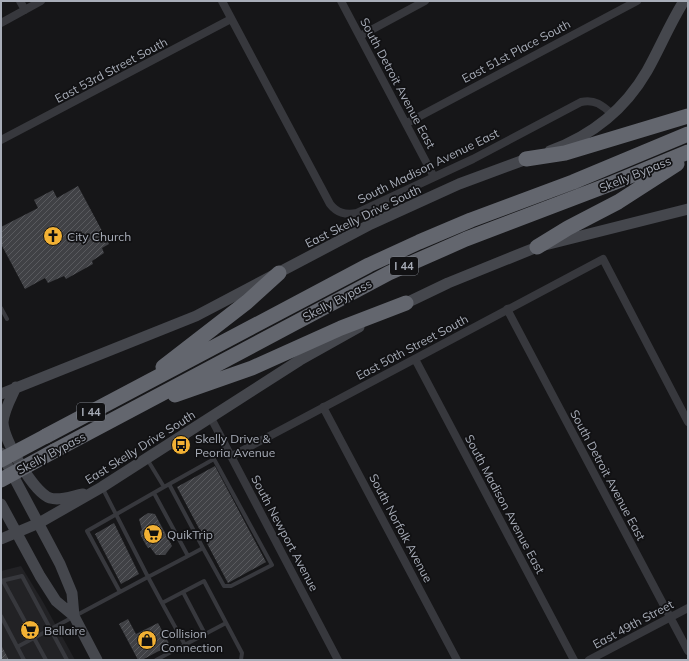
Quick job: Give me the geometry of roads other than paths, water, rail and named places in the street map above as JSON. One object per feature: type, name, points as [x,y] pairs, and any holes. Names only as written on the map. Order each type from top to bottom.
[{"type":"highway","points":[[526,159],[565,153],[688,116]]},
{"type":"highway","name":"Skelly Bypass","points":[[1,460],[370,265],[419,242],[603,170],[688,134]]},
{"type":"highway","name":"Skelly Bypass","points":[[1,480],[336,300],[396,270],[466,239],[613,183],[688,152]]},
{"type":"highway","points":[[538,247],[568,228],[618,202],[688,157]]},
{"type":"highway","points":[[136,388],[247,302],[279,273]]},
{"type":"highway","points":[[132,410],[252,368],[341,328],[406,303]]},
{"type":"main road","name":"East Skelly Drive South","points":[[1,394],[196,316],[371,224],[414,204],[478,177],[574,141],[601,124],[612,114],[638,84],[684,1]]},
{"type":"main road","name":"East Skelly Drive South","points":[[1,539],[39,523],[98,489],[300,360],[406,303],[456,280],[538,247],[688,209]]},
{"type":"main road","points":[[16,387],[5,413],[4,429],[34,487],[45,496],[57,499],[98,489]]},
{"type":"main road","points":[[1,453],[60,564],[72,594],[74,616],[97,660]]},
{"type":"main road","points":[[1,504],[40,576],[56,601],[74,616]]},
{"type":"street","points":[[20,1],[25,10]]},
{"type":"street","points":[[1,23],[41,1]]},
{"type":"street","name":"South Madison Avenue East","points":[[222,1],[330,204],[335,210],[348,214],[357,214],[473,159],[581,102],[590,100],[599,103],[612,114]]},
{"type":"street","name":"South Detroit Avenue East","points":[[341,1],[407,123],[434,177]]},
{"type":"street","points":[[360,36],[425,1]]},
{"type":"street","name":"East 51st Place South","points":[[407,123],[637,1]]},
{"type":"street","name":"East 53rd Street South","points":[[1,140],[231,19]]},
{"type":"street","name":"East 50th Street South","points":[[232,456],[603,259],[688,422]]},
{"type":"street","name":"South Detroit Avenue East","points":[[507,310],[688,651]]},
{"type":"street","name":"South Madison Avenue East","points":[[415,360],[574,660]]},
{"type":"street","name":"South Norfolk Avenue","points":[[323,407],[457,660]]},
{"type":"street","name":"South Newport Avenue","points":[[211,418],[338,660]]},
{"type":"street","name":"East 49th Street","points":[[589,660],[688,608]]},
{"type":"lane","points":[[1,308],[7,319]]},
{"type":"lane","points":[[147,459],[164,488]]},
{"type":"lane","points":[[120,592],[87,531],[164,488],[169,484],[214,459],[272,565],[231,586],[224,586],[169,484]]},
{"type":"lane","points":[[98,489],[116,514],[148,578],[185,645]]},
{"type":"lane","points":[[154,493],[188,556]]},
{"type":"lane","points":[[17,647],[203,548]]},
{"type":"lane","points":[[46,660],[2,581],[22,576],[67,660]]},
{"type":"lane","points":[[162,602],[204,581],[242,653],[241,660]]},
{"type":"lane","points":[[183,592],[205,634]]},
{"type":"lane","points":[[1,616],[24,660]]},
{"type":"lane","points":[[156,660],[226,623]]},
{"type":"place","name":"City Church","points":[[53,236]]},
{"type":"place","name":"Skelly Drive & Peoria Avenue","points":[[181,445]]},
{"type":"place","name":"QuikTrip","points":[[153,534]]},
{"type":"place","name":"Bellaire","points":[[30,630]]},
{"type":"place","name":"Collision Connection","points":[[147,640]]}]
